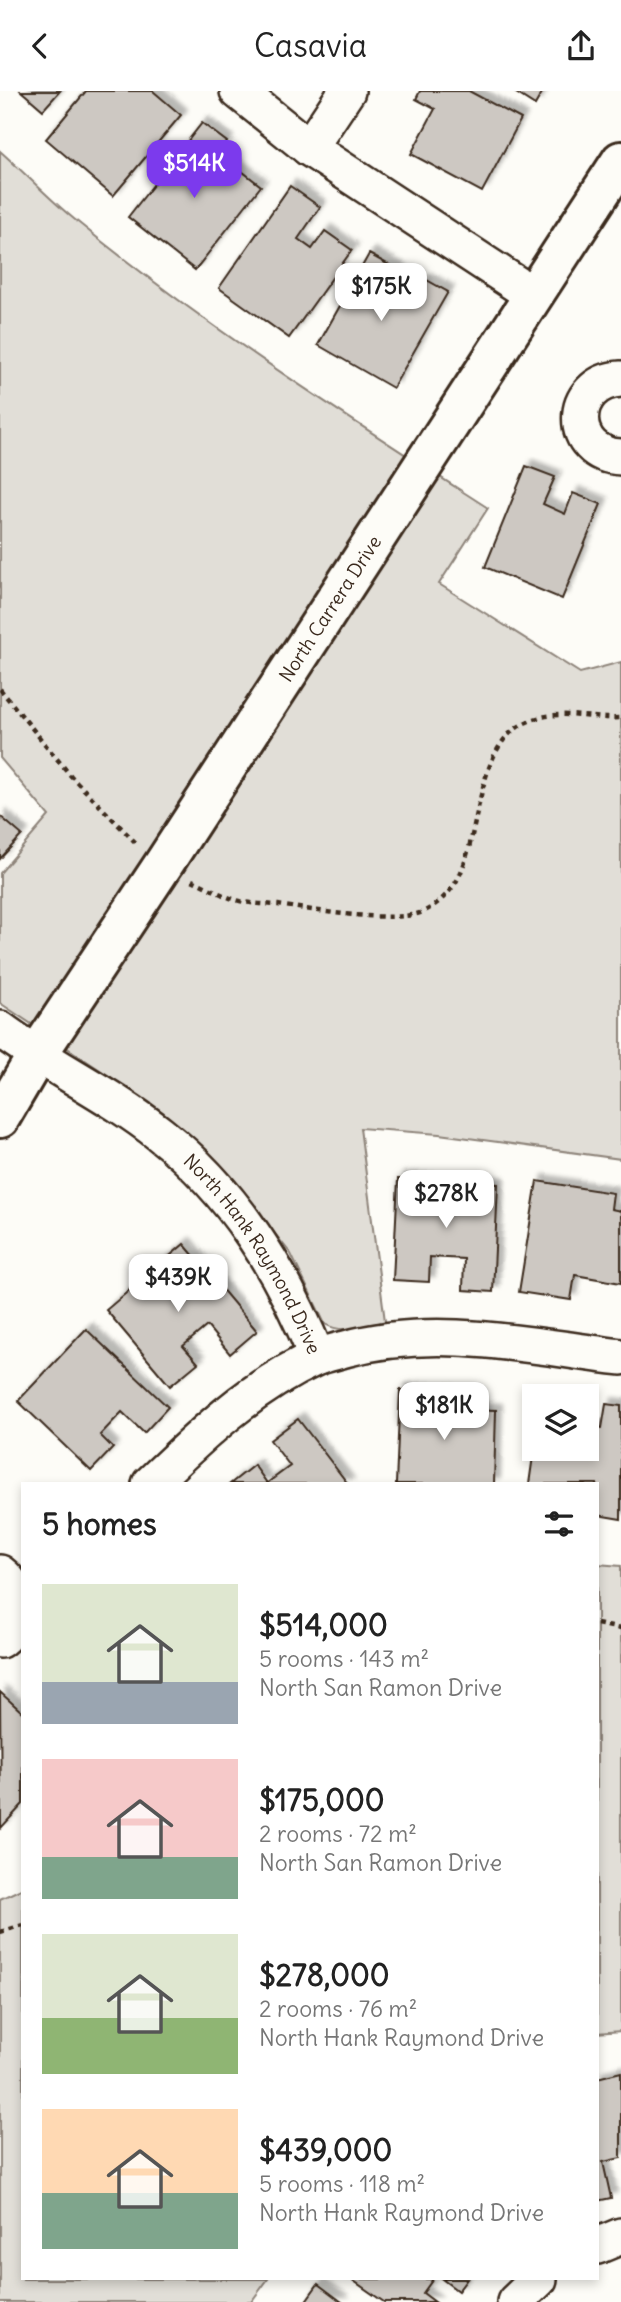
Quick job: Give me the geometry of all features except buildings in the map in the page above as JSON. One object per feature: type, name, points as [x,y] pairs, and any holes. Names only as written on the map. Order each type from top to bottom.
[{"type":"street","points":[[238,91],[309,148],[533,295]]},
{"type":"street","points":[[309,148],[347,91]]},
{"type":"street","name":"North Carrera Drive","points":[[0,1118],[37,1055],[621,161]]},
{"type":"street","points":[[621,379],[607,381],[587,395],[580,418],[582,431],[589,443],[599,452],[611,457],[621,457]]},
{"type":"street","name":"North Hank Raymond Drive","points":[[0,1029],[158,1132],[195,1163],[241,1215],[297,1308],[317,1356],[359,1345],[440,1336],[621,1357]]},
{"type":"street","points":[[152,1482],[234,1408],[275,1378],[317,1356]]},
{"type":"street","points":[[0,1640],[12,1629],[17,1616],[18,1602],[12,1582]]},
{"type":"street","points":[[599,2245],[621,2236]]},
{"type":"street","points":[[515,2302],[538,2280]]},
{"type":"path","points":[[0,689],[71,776],[137,844]]},
{"type":"path","points":[[191,879],[237,900],[352,915],[420,913],[438,903],[456,882],[476,811],[500,743],[516,728],[537,717],[569,713],[621,718]]},
{"type":"path","points":[[599,1624],[621,1629]]},
{"type":"path","points":[[0,1932],[21,1926]]},
{"type":"shaded area","points":[[0,151],[64,211],[174,296],[277,369],[488,508],[439,584],[580,673],[621,662],[621,1159],[439,1134],[360,1128],[385,1321],[347,1329],[325,1324],[291,1254],[252,1205],[182,1131],[148,1102],[0,1003],[0,873],[49,816],[0,758]]},
{"type":"shaded area","points":[[599,1564],[621,1566],[621,2031],[599,2033]]},
{"type":"shaded area","points":[[21,1889],[21,2280],[267,2280],[251,2302],[0,2302],[0,1899]]}]
